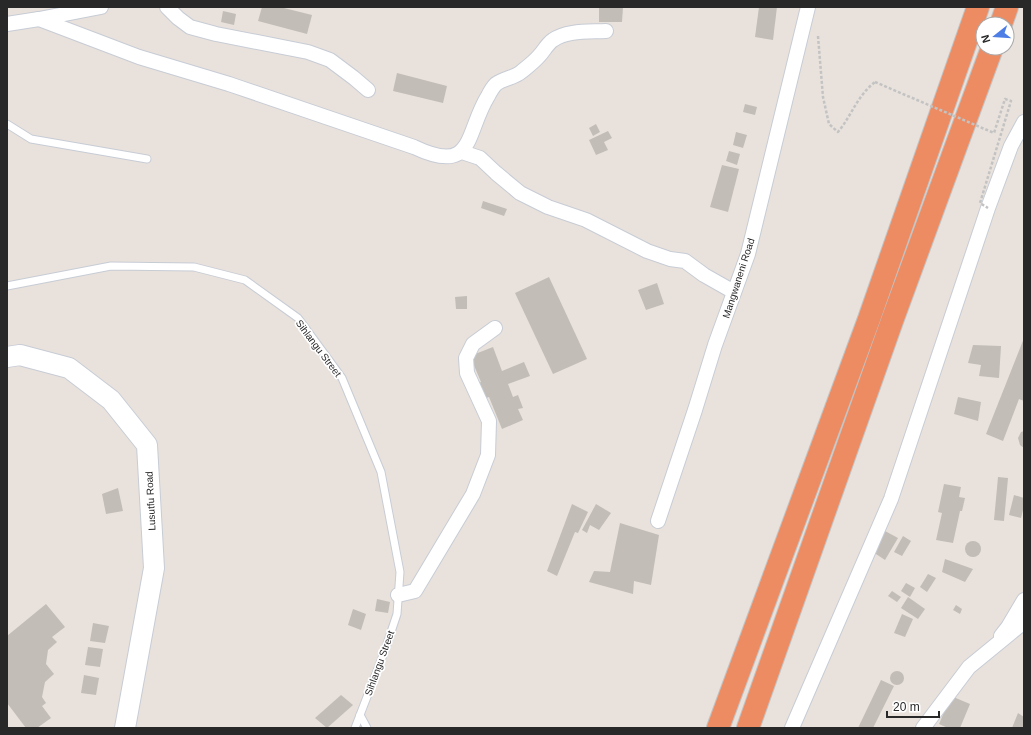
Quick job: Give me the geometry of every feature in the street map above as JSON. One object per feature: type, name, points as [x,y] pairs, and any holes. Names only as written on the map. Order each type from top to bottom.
[{"type":"highway","points":[[718,728],[869,319],[966,43],[977,7]]},
{"type":"highway","points":[[748,728],[892,321],[989,56]]},
{"type":"street","points":[[7,24],[101,7]]},
{"type":"street","points":[[167,7],[190,27],[216,34],[308,52],[330,60],[368,90]]},
{"type":"street","name":"Mangwaneni Road","points":[[658,521],[715,346],[748,254],[808,7]]},
{"type":"street","points":[[39,19],[139,57],[229,84],[414,147],[432,156],[452,156],[462,152],[469,142],[485,100],[496,84],[519,74],[538,58],[552,40],[570,33],[606,30]]},
{"type":"street","points":[[792,728],[891,499],[988,208],[1011,146],[1024,122]]},
{"type":"street","points":[[462,152],[480,158],[520,193],[548,207],[586,220],[647,251],[670,259],[685,261],[704,275],[734,292]]},
{"type":"street","points":[[398,595],[415,591],[473,494],[488,456],[489,421],[466,373],[466,358],[473,344],[495,328]]},
{"type":"street","name":"Lusutfu Road","points":[[7,357],[20,355],[69,368],[111,400],[147,446],[154,568],[125,728]]},
{"type":"street","points":[[923,728],[969,667],[990,648],[1008,627],[1024,600]]},
{"type":"street","points":[[990,648],[1014,632],[1024,622]]},
{"type":"lane","points":[[7,124],[31,139],[147,159]]},
{"type":"lane","name":"Sihlangu Street","points":[[7,286],[111,266],[194,267],[245,280],[298,318],[342,378],[381,472],[400,572],[397,614],[355,728]]},
{"type":"lane","points":[[360,715],[367,728]]},
{"type":"path","points":[[818,32],[823,97],[829,124],[838,132],[846,123],[855,104],[866,89],[875,82],[994,133],[1005,100],[1011,101],[980,203],[988,208]]},
{"type":"building","points":[[262,7],[280,7],[312,15],[307,34],[258,21]]},
{"type":"building","points":[[599,7],[623,7],[622,22],[599,22]]},
{"type":"building","points":[[759,7],[777,7],[773,40],[755,37]]},
{"type":"building","points":[[223,11],[236,14],[234,25],[221,22]]},
{"type":"building","points":[[397,73],[447,86],[443,103],[393,91]]},
{"type":"building","points":[[745,104],[757,107],[755,115],[743,112]]},
{"type":"building","points":[[596,124],[600,132],[593,136],[589,128]]},
{"type":"building","points":[[608,131],[612,138],[604,142],[608,150],[596,155],[589,140]]},
{"type":"building","points":[[736,132],[747,135],[743,148],[733,145]]},
{"type":"building","points":[[729,151],[740,154],[737,165],[726,161]]},
{"type":"building","points":[[722,165],[739,169],[728,212],[710,207]]},
{"type":"building","points":[[483,201],[507,209],[504,216],[481,208]]},
{"type":"building","points":[[549,277],[587,359],[553,374],[515,293]]},
{"type":"building","points":[[657,283],[664,304],[646,310],[638,290]]},
{"type":"building","points":[[467,296],[467,309],[456,309],[455,297]]},
{"type":"building","points":[[1024,338],[1024,401],[1019,399],[1003,441],[986,434]]},
{"type":"building","points":[[973,345],[1001,346],[999,378],[979,376],[981,365],[968,363]]},
{"type":"building","points":[[493,347],[502,371],[524,362],[530,376],[508,384],[513,397],[518,395],[523,408],[518,409],[523,420],[502,429],[489,397],[481,400],[474,385],[481,382],[470,356]]},
{"type":"building","points":[[958,397],[981,402],[978,421],[954,414]]},
{"type":"building","points":[[1024,431],[1024,448],[1020,445],[1018,438],[1021,432]]},
{"type":"building","points":[[998,477],[1008,478],[1004,521],[994,520]]},
{"type":"building","points":[[944,484],[961,487],[959,497],[965,498],[962,511],[960,511],[953,543],[936,540],[942,513],[938,512]]},
{"type":"building","points":[[118,488],[123,511],[106,514],[102,494]]},
{"type":"building","points":[[1014,495],[1024,498],[1021,518],[1009,515]]},
{"type":"building","points":[[572,504],[588,512],[578,533],[575,532],[557,576],[547,571]]},
{"type":"building","points":[[596,504],[611,513],[599,530],[590,525],[587,533],[582,530]]},
{"type":"building","points":[[620,523],[659,535],[651,585],[634,581],[633,594],[589,582],[594,571],[610,572]]},
{"type":"building","points":[[885,531],[898,538],[885,560],[873,552]]},
{"type":"building","points":[[903,536],[911,541],[902,556],[894,552]]},
{"type":"building","points":[[970,541],[976,541],[981,546],[979,555],[976,557],[970,557],[965,552],[965,546]]},
{"type":"building","points":[[945,559],[973,569],[965,582],[942,572]]},
{"type":"building","points":[[928,574],[936,578],[927,592],[920,587]]},
{"type":"building","points":[[906,583],[915,588],[910,597],[901,591]]},
{"type":"building","points":[[892,591],[901,597],[897,602],[888,596]]},
{"type":"building","points":[[908,597],[925,609],[918,619],[901,608]]},
{"type":"building","points":[[377,599],[390,602],[388,613],[375,611]]},
{"type":"building","points":[[46,604],[65,627],[52,637],[57,642],[48,650],[46,664],[54,674],[45,682],[42,697],[46,703],[42,706],[51,718],[37,728],[26,728],[7,703],[7,636]]},
{"type":"building","points":[[956,605],[962,609],[960,614],[953,610]]},
{"type":"building","points":[[353,609],[366,614],[361,630],[348,625]]},
{"type":"building","points":[[902,614],[913,619],[905,637],[894,633]]},
{"type":"building","points":[[93,623],[109,626],[105,643],[90,641]]},
{"type":"building","points":[[88,647],[103,649],[100,667],[85,665]]},
{"type":"building","points":[[897,671],[902,673],[904,678],[902,683],[897,685],[892,683],[890,678],[892,673]]},
{"type":"building","points":[[84,675],[99,678],[96,695],[81,693]]},
{"type":"building","points":[[881,680],[894,686],[873,728],[858,728]]},
{"type":"building","points":[[341,695],[353,705],[327,728],[315,718]]},
{"type":"building","points":[[951,696],[970,704],[960,728],[948,728],[939,724]]},
{"type":"building","points":[[1018,713],[1024,717],[1024,728],[1012,728]]}]
